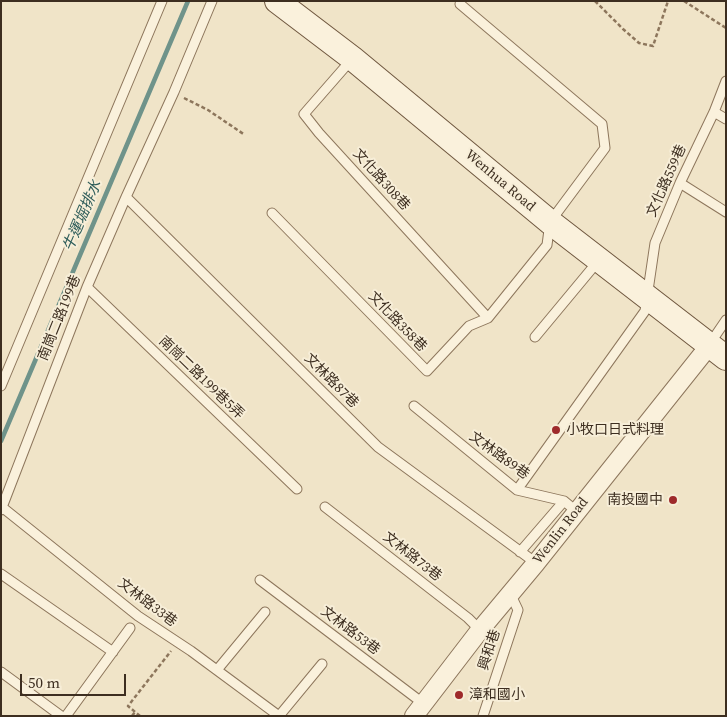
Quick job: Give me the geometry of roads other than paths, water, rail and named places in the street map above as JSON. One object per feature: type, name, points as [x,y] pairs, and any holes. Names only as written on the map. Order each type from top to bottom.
[{"type":"street","name":"Wenhua Road","points":[[277,1],[352,58],[550,222],[717,352]]},
{"type":"street","name":"Wenlin Road","points":[[419,710],[480,630],[536,564],[570,506],[717,352]]},
{"type":"lane","points":[[1,386],[162,1]]},
{"type":"lane","name":"南崗二路199巷","points":[[2,508],[87,287],[174,92],[212,1]]},
{"type":"lane","points":[[460,4],[602,124],[605,148],[550,222]]},
{"type":"lane","name":"文化路308巷","points":[[352,58],[304,114],[319,133],[488,318]]},
{"type":"lane","name":"文化路559巷","points":[[517,490],[645,311],[655,242],[680,182],[714,112],[726,81]]},
{"type":"lane","points":[[714,112],[726,119]]},
{"type":"lane","points":[[680,182],[726,212]]},
{"type":"lane","name":"文林路87巷","points":[[126,197],[378,447],[536,564]]},
{"type":"lane","name":"文化路358巷","points":[[272,213],[426,372],[469,326],[488,318],[547,245],[550,222]]},
{"type":"lane","points":[[536,337],[600,260]]},
{"type":"lane","name":"南崗二路199巷5弄","points":[[87,287],[296,489]]},
{"type":"lane","points":[[717,352],[726,320]]},
{"type":"lane","name":"文林路89巷","points":[[414,406],[517,490],[570,506]]},
{"type":"lane","points":[[520,552],[570,506]]},
{"type":"lane","name":"文林路73巷","points":[[325,507],[468,618],[480,630]]},
{"type":"lane","name":"文林路33巷","points":[[2,508],[138,616],[177,643],[191,650],[279,716]]},
{"type":"lane","points":[[1,574],[113,652]]},
{"type":"lane","name":"文林路53巷","points":[[260,580],[419,710]]},
{"type":"lane","name":"興和巷","points":[[483,716],[518,610],[510,593]]},
{"type":"lane","points":[[217,670],[265,612]]},
{"type":"lane","points":[[66,716],[130,628]]},
{"type":"lane","points":[[279,716],[322,664]]},
{"type":"lane","points":[[1,672],[61,716]]},
{"type":"waterway","name":"牛運堀排水","points":[[1,441],[188,1]]},
{"type":"place","name":"小牧口日式料理","points":[[556,430]]},
{"type":"place","name":"南投國中","points":[[673,500]]},
{"type":"place","name":"漳和國小","points":[[459,695]]}]
